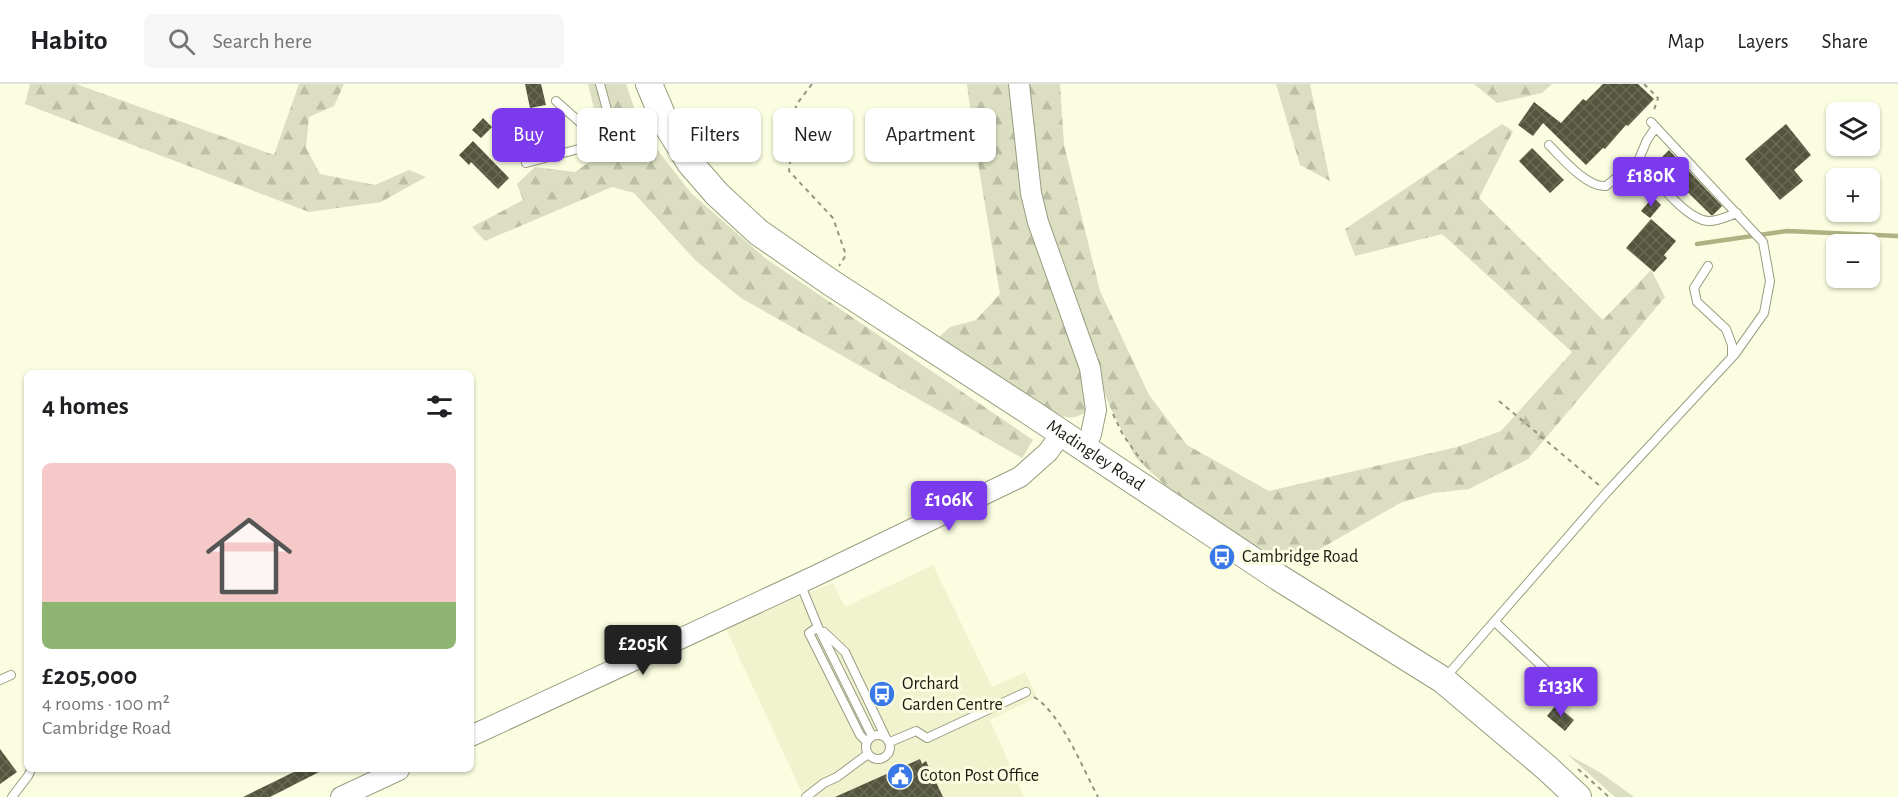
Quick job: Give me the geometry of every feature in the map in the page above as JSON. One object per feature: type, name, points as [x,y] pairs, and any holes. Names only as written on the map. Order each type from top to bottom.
[{"type":"highway","name":"Madingley Road","points":[[649,84],[666,124],[690,163],[717,194],[758,232],[830,282],[1281,579],[1443,680],[1578,797]]},
{"type":"street","points":[[1019,84],[1032,193],[1038,222],[1090,368],[1096,410],[1091,434],[1085,448]]},
{"type":"street","points":[[474,735],[800,583],[1020,477],[1048,452],[1062,434]]},
{"type":"street","points":[[341,797],[395,772]]},
{"type":"lane","points":[[600,84],[607,108]]},
{"type":"lane","points":[[556,101],[577,120]]},
{"type":"lane","points":[[657,127],[666,124]]},
{"type":"lane","points":[[1443,680],[1607,492],[1732,357],[1764,313],[1770,281],[1763,242],[1653,124],[1639,159],[1606,186],[1600,186],[1582,176],[1549,145]]},
{"type":"lane","points":[[526,163],[577,150]]},
{"type":"lane","points":[[1639,159],[1680,205],[1701,220],[1718,220],[1737,213]]},
{"type":"lane","points":[[1708,266],[1694,288],[1697,302],[1726,329],[1732,345],[1732,357]]},
{"type":"lane","points":[[800,583],[818,627],[869,739],[866,750],[874,758],[882,759],[889,754],[887,739],[845,652],[818,627]]},
{"type":"lane","points":[[1495,622],[1568,691]]},
{"type":"lane","points":[[0,680],[12,675]]},
{"type":"lane","points":[[887,739],[916,731],[927,738],[1026,692]]},
{"type":"lane","points":[[869,739],[881,734],[887,739]]},
{"type":"lane","points":[[806,797],[868,754]]},
{"type":"lane","points":[[12,797],[30,772]]},
{"type":"path","points":[[812,84],[796,105],[789,171],[833,218],[846,255],[830,282]]},
{"type":"path","points":[[1644,84],[1658,98],[1653,124]]},
{"type":"path","points":[[1499,401],[1607,492]]},
{"type":"path","points":[[1113,414],[1123,435],[1148,470]]},
{"type":"path","points":[[1026,692],[1040,700],[1053,716],[1070,741],[1098,797]]},
{"type":"shaded area","points":[[933,565],[992,687],[1025,672],[1037,697],[990,720],[1024,797],[804,797],[726,629],[833,583],[845,607]]},
{"type":"green space","points":[[30,84],[76,84],[274,155],[299,84],[344,84],[334,106],[309,117],[306,148],[320,174],[375,185],[409,170],[426,177],[381,202],[309,212],[25,104]]},
{"type":"green space","points":[[588,84],[626,84],[634,108],[594,108]]},
{"type":"green space","points":[[967,84],[1008,84],[1022,197],[1085,382],[1090,408],[1076,417],[1062,416],[1051,411],[938,338],[950,327],[976,320],[1000,294],[978,162],[996,162],[996,108],[970,108]]},
{"type":"green space","points":[[1021,84],[1060,84],[1064,145],[1100,291],[1149,395],[1187,445],[1269,491],[1457,447],[1501,431],[1572,352],[1442,234],[1355,256],[1345,229],[1502,124],[1513,131],[1479,198],[1603,320],[1651,270],[1665,297],[1528,459],[1469,489],[1433,493],[1400,503],[1294,564],[1247,542],[1181,500],[1136,458],[1110,407],[1060,275],[1034,197]]},
{"type":"green space","points":[[1276,84],[1310,84],[1330,181],[1300,165]]},
{"type":"green space","points":[[1474,84],[1552,84],[1542,93],[1497,103]]},
{"type":"green space","points":[[657,149],[691,193],[765,258],[1033,440],[1022,458],[741,298],[695,260],[634,193],[612,187],[485,241],[472,227],[523,200],[517,184],[535,167],[575,172],[590,162],[657,162]]},
{"type":"green space","points":[[1567,754],[1601,773],[1634,797],[1615,797]]},
{"type":"building","points":[[525,84],[541,84],[546,105],[530,108]]},
{"type":"building","points":[[1603,84],[1638,84],[1654,99],[1586,165],[1543,123],[1533,136],[1518,125],[1534,102],[1561,123],[1583,99],[1586,101]]},
{"type":"building","points":[[483,118],[492,127],[481,138],[472,130]]},
{"type":"building","points":[[1786,124],[1811,155],[1794,170],[1803,181],[1780,200],[1745,159]]},
{"type":"building","points":[[473,141],[509,178],[498,189],[471,162],[469,165],[459,155]]},
{"type":"building","points":[[1532,148],[1564,180],[1550,193],[1519,161]]},
{"type":"building","points":[[1669,150],[1722,206],[1713,215],[1657,162]]},
{"type":"building","points":[[1653,197],[1661,205],[1650,218],[1641,211]]},
{"type":"building","points":[[1651,219],[1676,241],[1664,255],[1667,258],[1654,272],[1626,248]]},
{"type":"building","points":[[1556,705],[1574,720],[1565,731],[1547,716]]},
{"type":"building","points":[[0,749],[17,772],[0,784]]},
{"type":"building","points":[[920,759],[922,764],[926,761],[943,797],[835,797]]},
{"type":"building","points":[[294,772],[319,772],[270,797],[243,797]]},
{"type":"waterway","points":[[1697,244],[1787,231],[1898,236]]},
{"type":"place","name":"Cambridge Road","points":[[1222,557]]},
{"type":"place","name":"Orchard Garden Centre","points":[[882,694]]},
{"type":"place","name":"Coton Post Office","points":[[900,776]]}]
